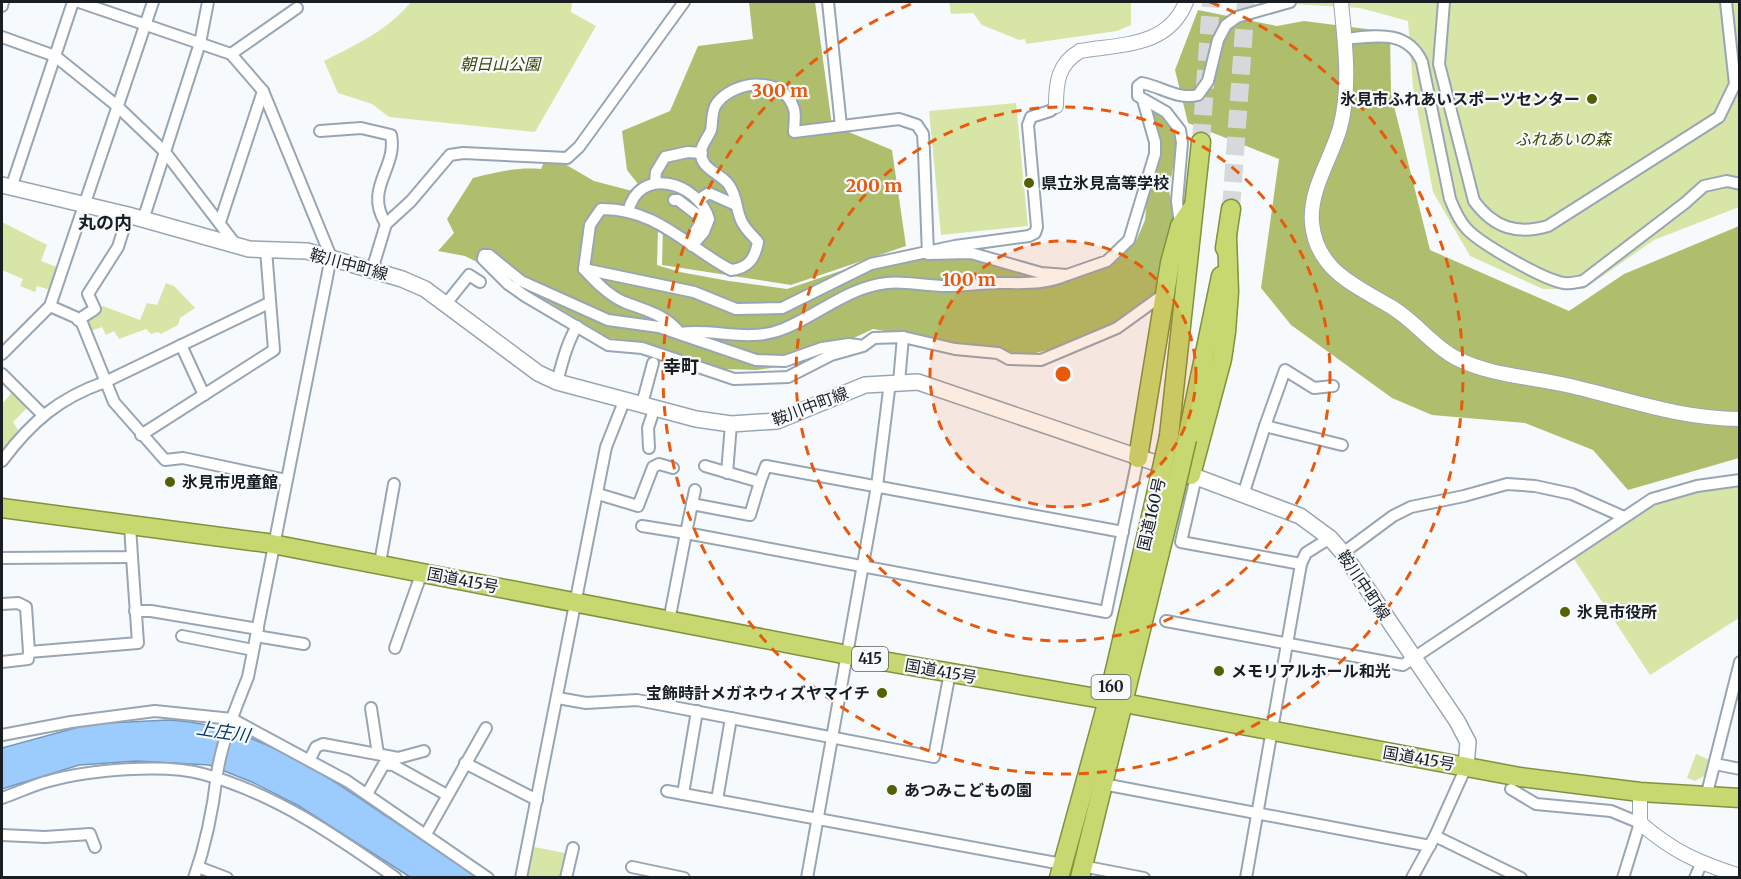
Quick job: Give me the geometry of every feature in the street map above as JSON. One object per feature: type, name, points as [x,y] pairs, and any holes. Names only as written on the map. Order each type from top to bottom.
[{"type":"highway","name":"国道160号","points":[[1178,437],[1193,207],[1201,142]]},
{"type":"highway","points":[[1138,458],[1165,294],[1180,226],[1193,207]]},
{"type":"highway","name":"国道160号","points":[[1061,871],[1115,701],[1227,237],[1231,208]]},
{"type":"highway","points":[[1193,476],[1226,332],[1229,292],[1227,237]]},
{"type":"highway","name":"国道415号","points":[[2,508],[273,545],[380,563],[848,655],[1115,701],[1520,777],[1640,792],[1740,798]]},
{"type":"highway","name":"国道160号","points":[[1081,872],[1103,784],[1115,701]]},
{"type":"main road","name":"鞍川中町線","points":[[6,186],[128,215],[236,245],[266,250],[307,251],[372,270],[425,289],[538,373],[556,382],[696,419],[731,424],[777,421],[865,385],[918,382],[1193,476],[1300,516],[1330,538],[1343,553],[1457,721],[1468,742],[1466,766]]},
{"type":"street","points":[[6,186],[73,2]]},
{"type":"street","points":[[79,2],[231,54],[263,91],[331,257],[254,650],[248,677],[232,720],[217,776],[200,873],[227,878]]},
{"type":"street","points":[[2,354],[50,306],[116,105],[153,2]]},
{"type":"street","points":[[143,220],[200,43],[208,2]]},
{"type":"street","points":[[372,270],[386,224],[411,201],[450,155],[463,153],[567,158],[579,147],[684,2]]},
{"type":"street","points":[[828,2],[841,126]]},
{"type":"street","points":[[928,254],[955,246],[1029,236],[1035,233],[1037,227],[1028,125],[1031,117],[1039,112],[1050,111],[1056,106],[1058,73],[1072,55],[1080,51],[1152,39],[1174,24],[1186,2]]},
{"type":"street","points":[[680,333],[693,331],[736,337],[783,329],[866,286],[889,282],[946,286],[1049,283],[1107,261],[1129,240],[1155,154],[1155,142],[1143,100],[1137,91],[1142,83],[1186,98],[1198,95],[1208,81],[1218,40],[1226,25],[1237,17],[1290,2]]},
{"type":"street","points":[[1341,2],[1347,75],[1342,119],[1312,207],[1316,242],[1326,261],[1342,279],[1389,305],[1455,358],[1475,366],[1568,385],[1674,413],[1740,419]]},
{"type":"street","points":[[1444,2],[1439,64],[1474,201],[1485,216],[1502,226],[1529,231],[1548,226],[1719,117],[1734,84],[1726,2]]},
{"type":"street","points":[[231,54],[297,8]]},
{"type":"street","points":[[2,37],[55,56],[116,105],[165,152],[236,245]]},
{"type":"street","points":[[1344,39],[1395,37],[1416,50],[1422,62],[1450,199],[1455,209],[1467,229],[1553,280],[1566,284],[1583,282],[1704,186],[1727,181],[1740,184]]},
{"type":"street","points":[[584,269],[590,225],[601,209],[628,212],[668,226],[690,245],[702,250],[731,270],[748,265],[756,254],[758,242],[741,223],[728,183],[705,164],[702,153],[717,102],[731,92],[759,83],[775,88],[787,97],[794,109],[794,132],[899,119],[917,125],[923,134],[928,254]]},
{"type":"street","points":[[220,222],[263,91]]},
{"type":"street","points":[[1143,100],[1166,112],[1180,130],[1182,143],[1177,201],[1180,226]]},
{"type":"street","points":[[320,130],[362,128],[391,135],[392,156],[382,173],[378,195],[379,213],[386,224]]},
{"type":"street","points":[[656,183],[656,172],[665,157],[702,153]]},
{"type":"street","points":[[628,212],[634,195],[643,186],[656,183],[680,188],[698,200],[707,212],[708,225],[690,245]]},
{"type":"street","points":[[698,200],[709,193],[736,205]]},
{"type":"street","points":[[674,200],[678,200],[700,217],[700,224],[690,245]]},
{"type":"street","points":[[78,320],[95,309],[88,294],[118,247],[128,215]]},
{"type":"street","points":[[141,435],[274,350],[266,250]]},
{"type":"street","points":[[584,269],[694,292],[736,309],[782,308],[859,268],[910,255],[971,253],[1041,273],[1067,275]]},
{"type":"street","points":[[863,346],[849,344],[822,348],[784,361],[756,360],[659,327],[608,320],[522,281],[489,255],[484,255],[483,259],[508,284],[608,345],[642,348],[734,380],[788,377],[831,355],[863,346],[874,338],[903,337],[955,349],[998,353],[1008,359],[1041,360],[1117,328],[1165,294]]},
{"type":"street","points":[[584,269],[611,294],[659,316],[673,324],[680,333]]},
{"type":"street","points":[[445,305],[469,274],[480,282]]},
{"type":"street","points":[[2,461],[42,414],[84,389],[105,382],[269,303]]},
{"type":"street","points":[[50,306],[78,320],[114,402],[165,460],[183,458],[286,480]]},
{"type":"street","points":[[556,382],[567,352],[568,342],[577,326]]},
{"type":"street","points":[[807,878],[903,337]]},
{"type":"street","points":[[181,345],[204,395]]},
{"type":"street","points":[[649,448],[648,406],[653,363]]},
{"type":"street","points":[[1243,495],[1285,370],[1314,388],[1333,386]]},
{"type":"street","points":[[2,374],[42,414]]},
{"type":"street","points":[[521,878],[606,447],[625,399]]},
{"type":"street","points":[[727,473],[731,424]]},
{"type":"street","points":[[1265,426],[1342,445]]},
{"type":"street","points":[[642,526],[1106,612],[1138,458]]},
{"type":"street","points":[[598,494],[638,506],[653,467],[659,464],[673,468]]},
{"type":"street","points":[[705,466],[760,482]]},
{"type":"street","points":[[692,504],[750,515],[766,466],[1123,531]]},
{"type":"street","points":[[1193,476],[1180,542],[1301,564]]},
{"type":"street","points":[[1166,621],[1403,665],[1662,494],[1740,480]]},
{"type":"street","points":[[380,563],[394,484]]},
{"type":"street","points":[[1343,553],[1394,516],[1411,507],[1507,484],[1535,486],[1572,494],[1624,517]]},
{"type":"street","points":[[669,621],[695,490]]},
{"type":"street","points":[[29,652],[138,643],[130,525]]},
{"type":"street","points":[[1246,878],[1301,564],[1306,554],[1330,538]]},
{"type":"street","points":[[2,558],[132,557]]},
{"type":"street","points":[[394,648],[422,572]]},
{"type":"street","points":[[2,604],[18,603],[26,607],[29,652],[28,659],[2,662]]},
{"type":"street","points":[[135,611],[151,611],[304,644]]},
{"type":"street","points":[[182,636],[254,650]]},
{"type":"street","points":[[1706,797],[1740,662]]},
{"type":"street","points":[[558,698],[586,703],[637,700],[934,757],[950,672]]},
{"type":"street","points":[[371,708],[378,754]]},
{"type":"street","points":[[2,735],[155,711],[232,720],[310,759],[367,794],[488,878]]},
{"type":"street","points":[[683,794],[698,711]]},
{"type":"street","points":[[717,800],[732,718]]},
{"type":"street","points":[[426,834],[486,729]]},
{"type":"street","points":[[310,759],[316,747],[323,744],[398,758],[424,751]]},
{"type":"street","points":[[465,763],[537,800]]},
{"type":"street","points":[[367,794],[384,764],[393,765],[447,795]]},
{"type":"street","points":[[1714,764],[1740,769]]},
{"type":"street","points":[[1412,878],[1435,836],[1466,766]]},
{"type":"street","points":[[2,798],[48,781],[96,773],[131,770],[186,771],[217,776],[282,804],[396,878]]},
{"type":"street","points":[[1103,784],[1430,846]]},
{"type":"street","points":[[1511,789],[1536,804],[1611,811],[1640,823],[1674,850],[1740,876]]},
{"type":"street","points":[[668,791],[818,818],[1061,871]]},
{"type":"street","points":[[1623,878],[1640,823],[1640,792]]},
{"type":"street","points":[[2,835],[45,837],[90,834],[95,847]]},
{"type":"street","points":[[1435,836],[1521,878]]},
{"type":"street","points":[[566,878],[573,848]]},
{"type":"street","points":[[1695,878],[1702,862]]},
{"type":"street","points":[[632,867],[684,878]]},
{"type":"street","points":[[1081,872],[1144,878]]},
{"type":"green space","name":"朝日山公園","points":[[411,2],[572,2],[571,12],[596,26],[535,132],[389,117],[372,104],[338,93],[324,61],[382,29]]},
{"type":"green space","points":[[749,2],[815,2],[832,125],[892,150],[906,246],[791,285],[662,265],[663,227],[634,209],[634,219],[658,229],[657,265],[680,272],[787,289],[894,253],[932,260],[992,260],[1025,270],[1092,271],[1116,262],[1136,241],[1145,220],[1151,150],[1151,110],[1173,125],[1176,151],[1169,190],[1175,224],[1161,290],[1115,324],[1064,346],[1027,355],[873,329],[798,364],[757,370],[724,369],[636,342],[609,338],[512,280],[465,256],[438,251],[454,233],[447,219],[473,178],[490,174],[515,169],[541,169],[544,162],[563,163],[594,181],[636,192],[635,205],[645,193],[627,170],[622,131],[670,111],[698,46],[753,39]]},
{"type":"green space","points":[[949,2],[1131,2],[1131,25],[1117,31],[1026,44],[1025,39],[1019,40],[982,25],[973,13],[951,14]]},
{"type":"green space","name":"ふれあいの森","points":[[1255,2],[1739,2],[1739,207],[1654,240],[1584,289],[1543,289],[1470,256],[1433,192],[1413,87],[1408,21],[1360,8]]},
{"type":"green space","points":[[1198,10],[1277,26],[1304,21],[1390,32],[1391,94],[1430,250],[1569,311],[1624,274],[1739,226],[1739,458],[1628,490],[1593,450],[1525,423],[1432,415],[1392,398],[1291,325],[1261,288],[1279,159],[1188,123],[1175,70]]},
{"type":"green space","points":[[1016,103],[1028,226],[941,235],[929,111]]},
{"type":"green space","points":[[2,222],[47,245],[41,261],[57,267],[50,290],[37,286],[35,292],[20,286],[23,279],[2,270]]},
{"type":"green space","points":[[166,283],[174,286],[195,308],[180,318],[178,325],[161,334],[158,332],[151,334],[146,329],[119,339],[114,331],[106,335],[102,327],[88,332],[82,320],[103,306],[140,320],[147,303],[157,305]]},
{"type":"green space","points":[[14,390],[30,405],[13,422],[18,430],[2,453],[2,404]]},
{"type":"green space","points":[[1739,485],[1739,618],[1650,675],[1572,556],[1663,500],[1684,492]]},
{"type":"green space","points":[[1696,754],[1712,761],[1706,775],[1695,781],[1687,778]]},
{"type":"green space","points":[[529,846],[570,854],[564,877],[523,878]]},
{"type":"water","name":"上庄川","points":[[168,720],[229,731],[286,754],[314,769],[476,877],[410,877],[299,806],[252,782],[209,765],[137,761],[79,765],[2,789],[2,748],[90,724]]},
{"type":"tunnel","points":[[1201,142],[1211,2]]},
{"type":"tunnel","points":[[1231,209],[1246,2]]},
{"type":"place","name":"氷見市ふれあいスポーツセンター","points":[[1592,99]]},
{"type":"place","name":"県立氷見高等学校","points":[[1029,183]]},
{"type":"place","name":"氷見市児童館","points":[[170,482]]},
{"type":"place","name":"氷見市役所","points":[[1565,612]]},
{"type":"place","name":"メモリアルホール和光","points":[[1219,671]]},
{"type":"place","name":"宝飾時計メガネウィズヤマイチ","points":[[882,693]]},
{"type":"place","name":"あつみこどもの園","points":[[892,790]]},
{"type":"district","name":"丸の内","points":[[105,223]]},
{"type":"district","name":"幸町","points":[[681,367]]}]
